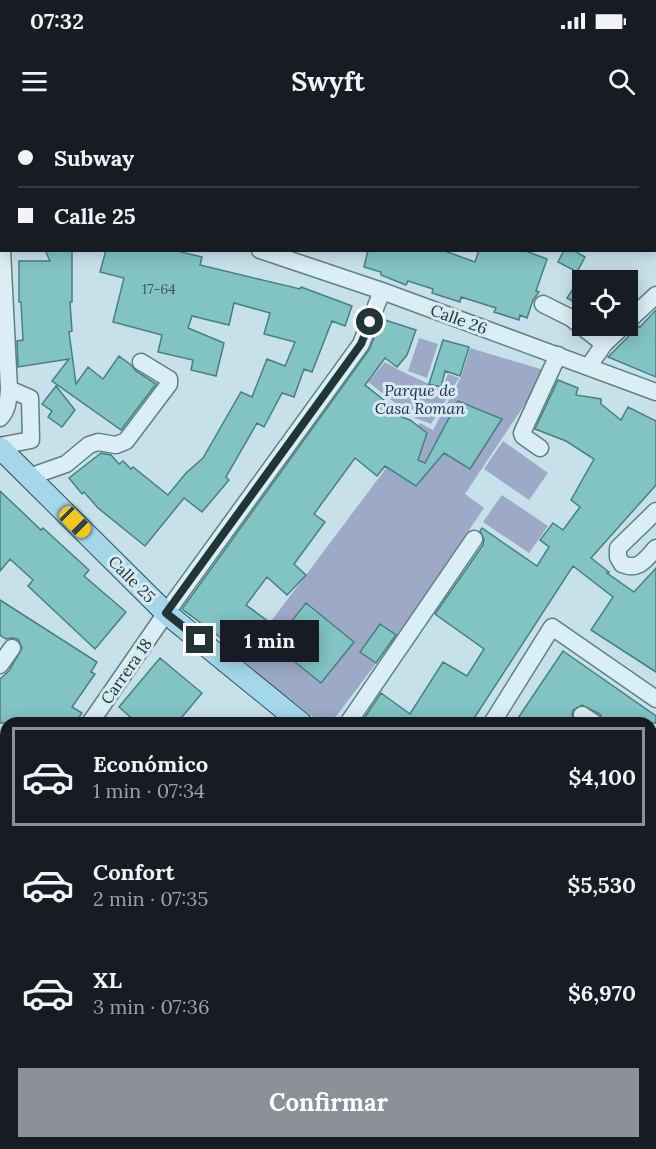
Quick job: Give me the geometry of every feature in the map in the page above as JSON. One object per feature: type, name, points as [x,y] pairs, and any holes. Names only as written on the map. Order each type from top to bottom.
[{"type":"main road","name":"Calle 25","points":[[0,447],[166,613],[294,717]]},
{"type":"street","points":[[0,418],[4,414],[9,389],[2,252]]},
{"type":"street","name":"Calle 26","points":[[266,252],[382,291],[656,392]]},
{"type":"street","name":"Carrera 18","points":[[94,717],[166,613],[361,344],[382,291]]},
{"type":"street","points":[[638,311],[656,294]]},
{"type":"street","points":[[543,304],[571,318],[604,344]]},
{"type":"street","points":[[589,366],[612,336]]},
{"type":"street","points":[[540,448],[522,433],[558,355]]},
{"type":"street","points":[[29,477],[66,464],[89,445],[98,442],[116,446],[126,441],[169,384],[169,379],[141,362]]},
{"type":"street","points":[[0,447],[31,440],[30,398],[9,389]]},
{"type":"street","points":[[656,511],[618,548],[617,553],[622,564],[630,567],[639,565],[656,548]]},
{"type":"street","points":[[352,717],[474,539]]},
{"type":"street","points":[[496,717],[552,627],[656,699]]},
{"type":"street","points":[[0,665],[12,648]]},
{"type":"green space","points":[[419,338],[438,344],[427,378],[408,371]]},
{"type":"green space","points":[[470,348],[547,371],[465,494],[484,508],[397,636],[336,717],[313,717],[242,660],[420,423],[433,430],[461,377]]},
{"type":"green space","name":"Parque de Casa Roman","points":[[385,362],[446,392],[442,388],[448,374],[459,378],[431,424],[415,418],[368,382]]},
{"type":"green space","points":[[503,441],[548,473],[529,500],[484,469]]},
{"type":"green space","points":[[502,495],[548,526],[529,553],[483,522]]},
{"type":"building","points":[[46,252],[72,252],[72,302],[70,302],[72,331],[69,332],[76,384],[88,367],[103,379],[119,356],[156,384],[121,430],[52,381],[69,359],[18,367],[17,341],[23,340],[21,302],[19,302],[19,261],[50,261]]},
{"type":"building","points":[[105,252],[181,252],[202,257],[200,265],[300,289],[301,287],[352,306],[345,326],[332,321],[312,372],[304,369],[294,397],[282,393],[264,427],[257,423],[226,477],[229,480],[202,512],[184,498],[145,546],[98,508],[84,492],[82,494],[69,478],[101,453],[111,455],[119,464],[123,461],[131,469],[133,467],[168,495],[186,473],[203,458],[241,392],[252,397],[267,359],[285,366],[295,342],[264,334],[270,313],[234,303],[229,325],[192,316],[188,328],[224,343],[216,376],[191,370],[193,360],[158,352],[162,335],[113,322],[124,278],[100,272]]},
{"type":"building","points":[[368,252],[448,252],[475,262],[478,252],[528,252],[547,259],[536,291],[539,292],[533,300],[527,318],[520,315],[519,320],[494,312],[496,308],[461,297],[460,302],[432,293],[433,289],[408,281],[406,285],[381,275],[381,272],[364,267]]},
{"type":"building","points":[[563,252],[576,252],[585,257],[578,270],[573,270],[558,262]]},
{"type":"building","points":[[572,290],[572,301],[567,298]]},
{"type":"building","points":[[656,310],[656,377],[608,357],[629,336],[638,336],[638,327]]},
{"type":"building","points":[[382,319],[416,330],[407,355],[397,367],[385,358],[365,385],[389,404],[387,411],[410,420],[427,433],[418,460],[425,463],[458,401],[502,419],[470,469],[444,453],[416,486],[385,466],[377,476],[355,458],[314,514],[325,522],[294,564],[306,575],[287,595],[267,577],[246,605],[283,632],[306,603],[354,642],[321,683],[259,633],[243,654],[182,609],[369,350]]},
{"type":"building","points":[[443,340],[469,347],[460,376],[445,371],[441,387],[429,384]]},
{"type":"building","points":[[558,380],[578,388],[576,395],[601,399],[601,404],[621,420],[628,407],[656,421],[656,485],[591,558],[609,572],[607,573],[634,592],[656,568],[656,672],[591,630],[613,597],[573,566],[475,717],[365,717],[381,693],[410,714],[443,662],[467,676],[484,649],[435,614],[483,545],[484,539],[480,531],[482,528],[537,566],[549,547],[540,540],[553,523],[563,530],[580,507],[571,500],[594,459],[566,441],[535,429]]},
{"type":"building","points":[[56,386],[75,410],[62,427],[48,417],[52,411],[42,404]]},
{"type":"building","points":[[0,491],[41,530],[43,528],[89,570],[84,576],[126,612],[95,649],[28,586],[33,580],[10,559],[0,571]]},
{"type":"building","points":[[0,600],[97,662],[91,672],[95,674],[72,707],[82,713],[79,717],[0,717],[0,679],[9,671],[22,648],[18,639],[6,639],[0,635]]},
{"type":"building","points":[[380,624],[396,635],[376,663],[360,652]]},
{"type":"building","points":[[563,651],[656,716],[601,717],[600,714],[582,705],[573,710],[573,717],[519,717]]},
{"type":"building","points":[[160,658],[202,693],[182,717],[130,717],[119,707]]},
{"type":"route","points":[[200,640],[166,613],[361,344],[370,322]]}]
